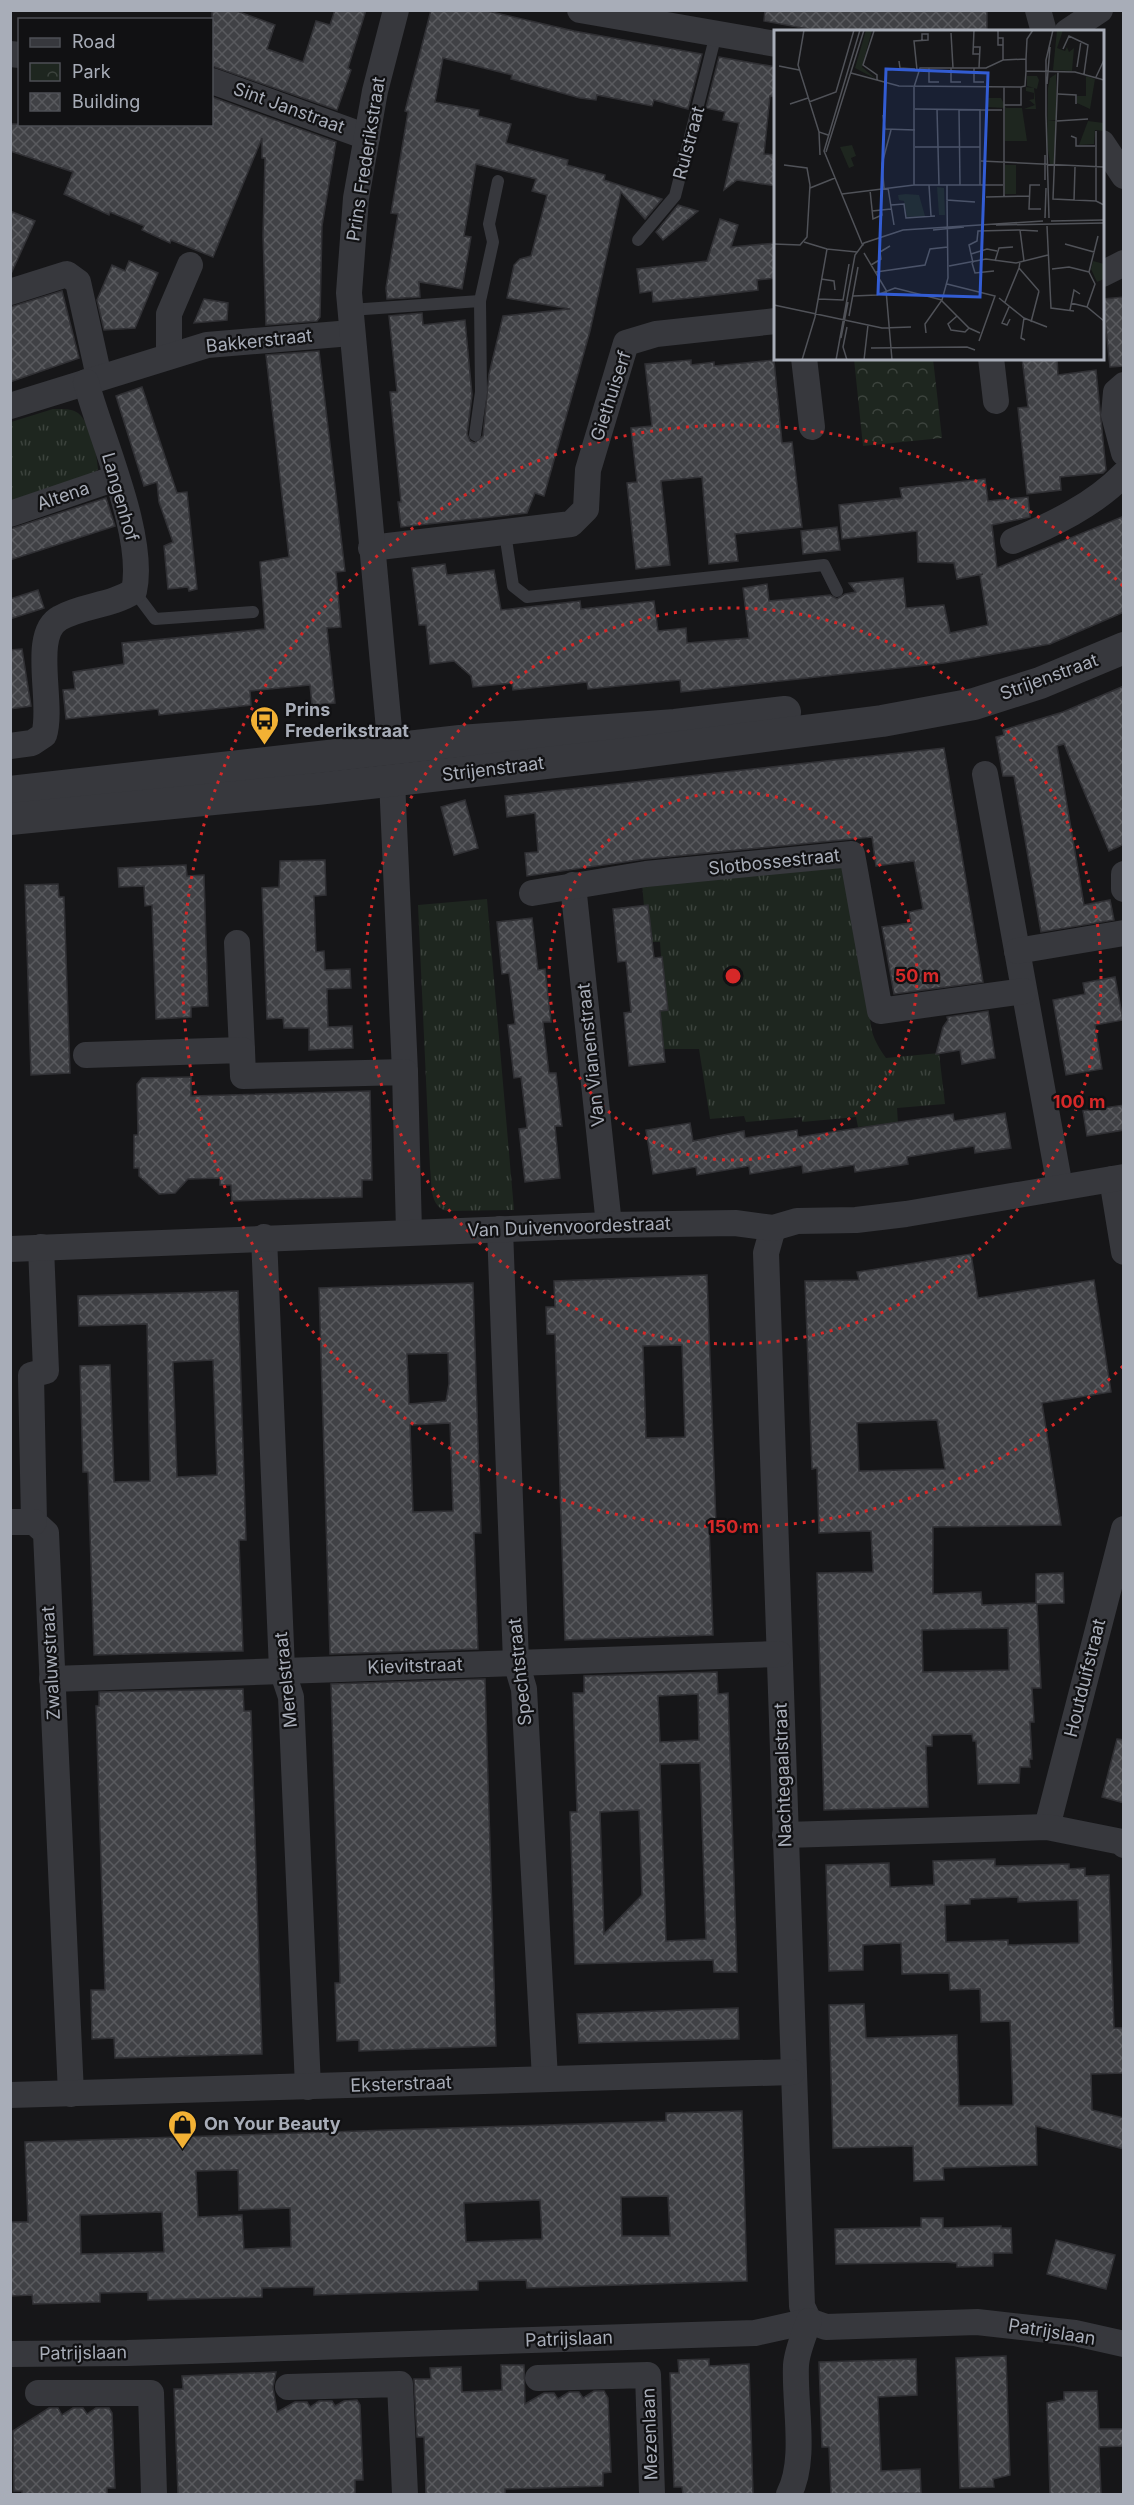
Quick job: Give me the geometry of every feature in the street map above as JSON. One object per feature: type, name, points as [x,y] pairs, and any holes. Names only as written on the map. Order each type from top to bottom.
[{"type":"street","name":"Prins Frederikstraat","points":[[396,10],[367,137],[350,260],[350,321],[392,765],[405,1072],[409,1232]]},
{"type":"street","points":[[580,10],[774,44]]},
{"type":"street","points":[[1038,10],[1043,30]]},
{"type":"street","points":[[1070,30],[1100,10]]},
{"type":"street","name":"Sint Janstraat","points":[[213,81],[367,137]]},
{"type":"street","points":[[1104,146],[1124,176]]},
{"type":"street","points":[[1104,273],[1124,263]]},
{"type":"street","points":[[169,355],[169,314],[190,265]]},
{"type":"street","points":[[10,292],[67,274],[78,282],[92,380]]},
{"type":"street","name":"Bakkerstraat","points":[[10,406],[207,345],[350,321]]},
{"type":"street","name":"Giethuiserf","points":[[371,548],[571,524],[586,509],[588,470],[626,344],[656,334],[774,321]]},
{"type":"street","points":[[804,360],[812,427]]},
{"type":"street","points":[[991,360],[996,400]]},
{"type":"street","name":"Langenhof","points":[[92,380],[134,548],[137,577],[134,591]]},
{"type":"street","points":[[1124,385],[1116,392],[1114,415],[1124,453]]},
{"type":"street","points":[[1014,541],[1057,523],[1114,485],[1124,474]]},
{"type":"street","name":"Altena","points":[[10,514],[116,478]]},
{"type":"street","points":[[10,746],[32,743],[44,735],[49,720],[44,644],[48,628],[60,618],[123,598],[134,591]]},
{"type":"street","name":"Strijenstraat","points":[[10,819],[392,765],[460,741],[675,725],[876,702],[974,704],[1040,682],[1124,648]]},
{"type":"street","name":"Strijenstraat","points":[[10,792],[392,765]]},
{"type":"street","points":[[985,774],[1060,1187]]},
{"type":"street","name":"Slotbossestraat","points":[[573,885],[646,874],[852,854],[880,1011],[1024,991]]},
{"type":"street","points":[[1124,874],[1124,889]]},
{"type":"street","points":[[532,892],[573,885]]},
{"type":"street","name":"Van Vianenstraat","points":[[573,885],[609,1225]]},
{"type":"street","points":[[1017,951],[1124,933]]},
{"type":"street","points":[[237,943],[243,1076],[405,1072]]},
{"type":"street","points":[[86,1055],[242,1050]]},
{"type":"street","points":[[1118,1178],[1124,1252]]},
{"type":"street","name":"Van Duivenvoordestraat","points":[[10,1249],[264,1237],[609,1225],[735,1223],[773,1228],[797,1221],[856,1220],[906,1214],[1118,1178]]},
{"type":"street","name":"Nachtegaalstraat","points":[[773,1228],[765,1253],[792,2072],[802,2306],[809,2321]]},
{"type":"street","name":"Spechtstraat","points":[[501,1229],[516,1662],[524,1689],[545,2079]]},
{"type":"street","name":"Merelstraat","points":[[264,1237],[282,1670],[291,1697],[308,2087]]},
{"type":"street","name":"Zwaluwstraat","points":[[41,1247],[46,1371],[31,1375],[22,1522],[46,1533],[71,2094]]},
{"type":"street","name":"Houtduifstraat","points":[[1047,1827],[1124,1529]]},
{"type":"street","name":"Kievitstraat","points":[[52,1679],[779,1653]]},
{"type":"street","points":[[785,1834],[1047,1827],[1122,1842],[1124,1845]]},
{"type":"street","name":"Eksterstraat","points":[[10,2095],[792,2072]]},
{"type":"street","points":[[789,2494],[794,2485],[797,2462],[796,2363],[809,2321]]},
{"type":"street","name":"Patrijslaan","points":[[10,2354],[755,2333],[809,2321],[826,2327],[977,2322],[1075,2333],[1124,2344]]},
{"type":"street","name":"Mezenlaan","points":[[538,2378],[648,2375],[652,2494]]},
{"type":"street","points":[[288,2387],[400,2384],[405,2494]]},
{"type":"street","points":[[38,2393],[151,2393],[154,2494]]},
{"type":"lane","name":"Rulstraat","points":[[638,240],[675,196],[716,34]]},
{"type":"lane","points":[[475,435],[481,392],[480,301],[493,242],[489,224],[498,181]]},
{"type":"lane","points":[[350,321],[480,301]]},
{"type":"lane","points":[[505,533],[513,586],[527,597],[824,565],[837,591]]},
{"type":"lane","points":[[134,591],[155,619],[253,612]]},
{"type":"green space","points":[[854,360],[933,360],[942,438],[863,446]]},
{"type":"green space","points":[[53,409],[73,410],[82,417],[92,439],[98,469],[91,477],[11,505],[11,422]]},
{"type":"green space","points":[[831,867],[843,868],[863,961],[871,1026],[875,1040],[886,1058],[939,1053],[945,1104],[897,1108],[898,1124],[858,1127],[856,1117],[802,1122],[802,1117],[746,1122],[744,1116],[710,1119],[699,1049],[660,1049],[657,1001],[664,1000],[660,942],[647,942],[642,883]]},
{"type":"green space","points":[[487,899],[514,1210],[448,1211],[442,1209],[434,1200],[430,1168],[418,905]]},
{"type":"building","points":[[212,10],[234,10],[275,25],[267,49],[303,62],[316,21],[330,25],[335,10],[366,10],[348,68],[351,70],[337,110],[213,66]]},
{"type":"building","points":[[431,10],[483,10],[574,31],[702,54],[688,109],[654,100],[652,106],[597,95],[596,100],[580,98],[511,79],[512,75],[443,58],[435,102],[479,110],[478,116],[511,124],[506,143],[568,160],[567,165],[605,175],[604,180],[662,199],[645,219],[621,192],[590,331],[544,496],[535,493],[527,513],[401,527],[398,502],[401,502],[390,392],[397,392],[389,316],[422,313],[423,325],[465,320],[472,395],[467,434],[470,441],[474,443],[483,436],[489,374],[503,316],[570,309],[507,298],[514,265],[520,259],[531,256],[547,195],[532,191],[536,179],[476,164],[464,236],[471,237],[462,289],[419,282],[420,297],[387,299],[386,288],[398,214],[391,213],[408,112],[405,111]]},
{"type":"building","points":[[765,10],[987,10],[987,30],[814,30],[764,21]]},
{"type":"building","points":[[719,57],[774,67],[774,97],[770,96],[764,154],[774,155],[774,186],[737,180],[724,190],[739,123],[723,120],[725,112],[706,108]]},
{"type":"building","points":[[213,97],[336,142],[322,226],[320,317],[317,321],[266,325],[263,236],[265,158],[262,158],[262,138],[213,257],[171,240],[170,243],[142,230],[144,226],[110,212],[109,215],[64,194],[73,172],[10,151],[10,124],[18,124],[18,126],[213,126]]},
{"type":"building","points":[[678,205],[698,211],[663,240],[656,232]]},
{"type":"building","points":[[10,211],[35,221],[10,276]]},
{"type":"building","points":[[720,219],[738,225],[731,247],[774,243],[774,278],[757,280],[758,290],[653,302],[652,291],[640,293],[637,269],[707,261]]},
{"type":"building","points":[[129,261],[158,273],[135,328],[104,330],[97,300],[112,265],[125,271]]},
{"type":"building","points":[[62,291],[79,358],[10,382],[10,307]]},
{"type":"building","points":[[1124,297],[1124,366],[1110,367],[1104,299]]},
{"type":"building","points":[[204,299],[228,303],[227,320],[194,323]]},
{"type":"building","points":[[319,351],[345,571],[336,572],[341,627],[327,628],[335,703],[312,705],[310,685],[250,691],[251,705],[159,715],[158,709],[66,719],[63,690],[75,689],[73,672],[124,664],[122,643],[265,629],[260,562],[289,557],[266,355]]},
{"type":"building","points":[[691,360],[691,365],[714,362],[714,366],[774,360],[782,443],[792,442],[802,527],[735,534],[738,561],[709,564],[702,477],[661,481],[670,565],[636,569],[627,483],[637,482],[631,428],[652,426],[645,364]]},
{"type":"building","points":[[1022,360],[1057,360],[1058,375],[1096,370],[1106,470],[1103,473],[1060,477],[1061,490],[1027,494],[1018,408],[1028,407]]},
{"type":"building","points":[[142,387],[177,493],[187,492],[197,589],[189,591],[188,587],[168,589],[164,546],[173,542],[159,502],[157,482],[144,486],[116,396]]},
{"type":"building","points":[[985,479],[988,501],[1028,497],[1030,517],[992,525],[997,568],[1124,516],[1124,612],[1050,644],[944,663],[681,692],[680,680],[588,689],[587,682],[513,690],[512,683],[473,687],[471,676],[454,661],[430,664],[426,625],[419,625],[412,568],[445,564],[447,575],[494,570],[501,610],[580,601],[581,609],[654,601],[658,631],[686,628],[687,643],[749,638],[743,588],[767,584],[769,601],[830,595],[837,599],[845,594],[856,592],[849,583],[903,578],[906,608],[944,605],[950,633],[988,625],[980,575],[983,574],[957,579],[954,563],[918,562],[917,531],[842,539],[839,505],[902,498],[900,488]]},
{"type":"building","points":[[106,498],[115,526],[10,560],[10,529]]},
{"type":"building","points":[[837,527],[840,550],[803,554],[801,531]]},
{"type":"building","points":[[38,590],[44,608],[10,619],[10,599]]},
{"type":"building","points":[[22,649],[31,706],[10,709],[10,650]]},
{"type":"building","points":[[1124,686],[1124,844],[1109,851],[1064,744],[1057,746],[1084,905],[1110,900],[1114,920],[1041,932],[1014,776],[1003,776],[996,737],[1004,735],[1003,730],[1063,712]]},
{"type":"building","points":[[944,748],[983,982],[894,994],[882,927],[911,923],[909,912],[923,909],[914,861],[876,866],[872,837],[645,859],[527,876],[525,853],[538,852],[535,813],[507,817],[505,796]]},
{"type":"building","points":[[465,800],[478,848],[454,855],[441,807]]},
{"type":"building","points":[[325,860],[326,895],[314,896],[316,952],[324,951],[325,970],[350,969],[351,988],[327,989],[328,1027],[352,1026],[353,1048],[309,1050],[309,1028],[284,1028],[283,1018],[267,1019],[262,888],[279,887],[280,861]]},
{"type":"building","points":[[186,865],[187,876],[204,875],[208,1006],[191,1007],[191,1017],[156,1019],[152,905],[145,906],[144,886],[119,887],[118,868]]},
{"type":"building","points":[[58,884],[59,897],[64,897],[70,1073],[31,1075],[25,885]]},
{"type":"building","points":[[648,905],[654,958],[662,957],[668,1010],[660,1011],[665,1062],[629,1066],[624,1013],[631,1012],[626,961],[618,962],[613,909]]},
{"type":"building","points":[[532,918],[538,970],[545,969],[551,1022],[543,1022],[549,1073],[556,1073],[562,1126],[555,1126],[560,1178],[525,1182],[519,1129],[527,1128],[521,1077],[514,1078],[508,1025],[515,1024],[509,973],[502,974],[497,922]]},
{"type":"building","points":[[1115,977],[1123,1020],[1095,1025],[1102,1069],[1066,1075],[1053,1000],[1085,994],[1083,983]]},
{"type":"building","points":[[988,1011],[995,1058],[962,1064],[960,1050],[936,1054],[943,1027],[948,1020],[947,1017]]},
{"type":"building","points":[[191,1077],[191,1096],[370,1091],[372,1180],[362,1180],[362,1197],[232,1201],[231,1185],[220,1185],[220,1178],[188,1179],[175,1193],[159,1194],[139,1176],[139,1168],[134,1168],[134,1135],[138,1135],[137,1084],[142,1078]]},
{"type":"building","points":[[1124,1105],[1124,1130],[1087,1136],[1083,1111]]},
{"type":"building","points":[[1005,1113],[1011,1148],[975,1153],[974,1146],[907,1157],[908,1164],[855,1172],[854,1165],[803,1173],[802,1165],[750,1174],[749,1166],[697,1175],[696,1167],[653,1174],[646,1130],[690,1123],[693,1141],[744,1131],[745,1138],[797,1130],[798,1137],[953,1114],[954,1121]]},
{"type":"building","points":[[971,1254],[978,1298],[1094,1280],[1111,1392],[1042,1403],[1061,1525],[933,1527],[933,1594],[981,1592],[982,1605],[1036,1603],[1036,1574],[1063,1573],[1064,1603],[1037,1604],[1041,1688],[1032,1688],[1034,1722],[1030,1722],[1032,1759],[1029,1759],[1030,1767],[1020,1767],[1019,1783],[978,1784],[976,1741],[973,1741],[972,1734],[932,1735],[932,1746],[926,1746],[928,1807],[824,1810],[817,1573],[873,1572],[871,1531],[819,1533],[817,1468],[812,1469],[805,1281],[859,1280],[857,1272]],"holes":[[[937,1420],[945,1469],[859,1471],[857,1423]],[[1008,1628],[1009,1670],[923,1672],[922,1630]]]},
{"type":"building","points":[[707,1275],[716,1525],[709,1525],[713,1635],[565,1640],[555,1334],[547,1334],[546,1307],[555,1307],[554,1281]],"holes":[[[682,1345],[685,1437],[646,1438],[643,1346]]]},
{"type":"building","points":[[473,1283],[481,1533],[474,1533],[478,1649],[330,1654],[319,1288]],"holes":[[[448,1353],[449,1384],[446,1401],[409,1404],[407,1354]],[[450,1423],[453,1511],[413,1512],[410,1425]]]},
{"type":"building","points":[[238,1291],[246,1540],[239,1540],[243,1651],[94,1655],[88,1472],[83,1472],[80,1366],[110,1365],[114,1482],[150,1481],[147,1324],[79,1326],[78,1296]],"holes":[[[213,1360],[217,1475],[177,1477],[173,1362]]]},
{"type":"building","points":[[717,1672],[718,1694],[728,1693],[737,1972],[714,1972],[713,1960],[575,1964],[570,1812],[577,1812],[573,1693],[584,1693],[584,1676]],"holes":[[[698,1694],[699,1740],[660,1742],[658,1696]],[[700,1763],[706,1939],[666,1941],[660,1764]],[[639,1810],[642,1895],[604,1934],[600,1812]]]},
{"type":"building","points":[[485,1679],[496,2046],[359,2051],[359,2040],[337,2041],[335,1983],[340,1983],[331,1684]]},
{"type":"building","points":[[243,1689],[244,1711],[251,1711],[262,2054],[115,2058],[114,2038],[92,2039],[91,1990],[105,1990],[96,1706],[99,1706],[99,1692]]},
{"type":"building","points":[[1117,1739],[1124,1740],[1124,1803],[1102,1797]]},
{"type":"building","points":[[995,1859],[995,1866],[1069,1864],[1069,1869],[1085,1868],[1085,1876],[1109,1875],[1114,2028],[1124,2028],[1124,2073],[1091,2074],[1092,2110],[1124,2118],[1124,2149],[1036,2126],[1037,2165],[943,2168],[944,2180],[914,2181],[913,2146],[833,2148],[829,2005],[864,2004],[866,2038],[957,2035],[959,2106],[1013,2105],[1010,2021],[981,2022],[980,1989],[950,1990],[949,1973],[902,1974],[901,1943],[863,1945],[863,1970],[829,1971],[826,1865],[889,1863],[890,1887],[934,1885],[933,1861]],"holes":[[[1018,1897],[1018,1902],[1078,1900],[1079,1943],[1008,1945],[1008,1940],[946,1942],[945,1905],[970,1904],[970,1899]]]},
{"type":"building","points":[[738,2008],[739,2039],[579,2043],[577,2014]]},
{"type":"building","points":[[742,2111],[747,2281],[527,2288],[526,2280],[478,2281],[478,2290],[314,2295],[314,2287],[262,2288],[262,2297],[148,2300],[148,2292],[100,2293],[100,2302],[33,2304],[32,2295],[10,2296],[10,2222],[28,2222],[25,2142],[666,2121],[666,2113]],"holes":[[[238,2170],[239,2210],[290,2208],[291,2247],[244,2249],[242,2215],[198,2217],[196,2171]],[[668,2196],[670,2236],[622,2236],[621,2197]],[[540,2200],[542,2239],[466,2242],[464,2203]],[[162,2212],[164,2252],[81,2254],[80,2215]]]},
{"type":"building","points":[[921,2218],[943,2218],[943,2228],[1001,2226],[1001,2228],[1011,2228],[1012,2253],[993,2253],[993,2266],[957,2267],[957,2263],[944,2262],[836,2264],[835,2229],[921,2227]]},
{"type":"building","points":[[1056,2240],[1115,2255],[1106,2289],[1047,2274]]},
{"type":"building","points":[[1006,2356],[1010,2475],[993,2479],[994,2487],[960,2488],[956,2358]]},
{"type":"building","points":[[709,2359],[709,2366],[749,2364],[753,2494],[683,2494],[682,2487],[674,2487],[670,2373],[679,2373],[678,2360]]},
{"type":"building","points":[[916,2359],[917,2395],[878,2397],[881,2471],[920,2469],[921,2493],[831,2494],[829,2447],[822,2447],[819,2362]]},
{"type":"building","points":[[501,2365],[524,2365],[525,2404],[544,2393],[554,2393],[558,2399],[569,2392],[579,2392],[583,2398],[594,2391],[604,2391],[608,2398],[611,2472],[603,2473],[603,2486],[505,2489],[505,2494],[426,2494],[424,2437],[417,2437],[414,2379],[431,2379],[430,2368],[461,2367],[462,2392],[502,2390]]},
{"type":"building","points":[[276,2372],[273,2387],[277,2412],[295,2402],[307,2402],[310,2407],[319,2401],[332,2401],[335,2406],[344,2401],[357,2400],[360,2405],[363,2480],[355,2480],[355,2494],[178,2494],[174,2389],[183,2389],[182,2376]]},
{"type":"building","points":[[1097,2391],[1099,2429],[1124,2429],[1124,2446],[1099,2447],[1101,2494],[1050,2494],[1047,2403],[1064,2400],[1064,2392]]},
{"type":"building","points":[[49,2408],[58,2408],[62,2415],[73,2408],[83,2408],[87,2414],[96,2408],[109,2408],[112,2413],[115,2488],[107,2488],[107,2494],[22,2494],[22,2491],[14,2491],[13,2431]]},
{"type":"place","name":"Prins Frederikstraat","points":[[264,746]]},
{"type":"place","name":"On Your Beauty","points":[[183,2150]]}]
